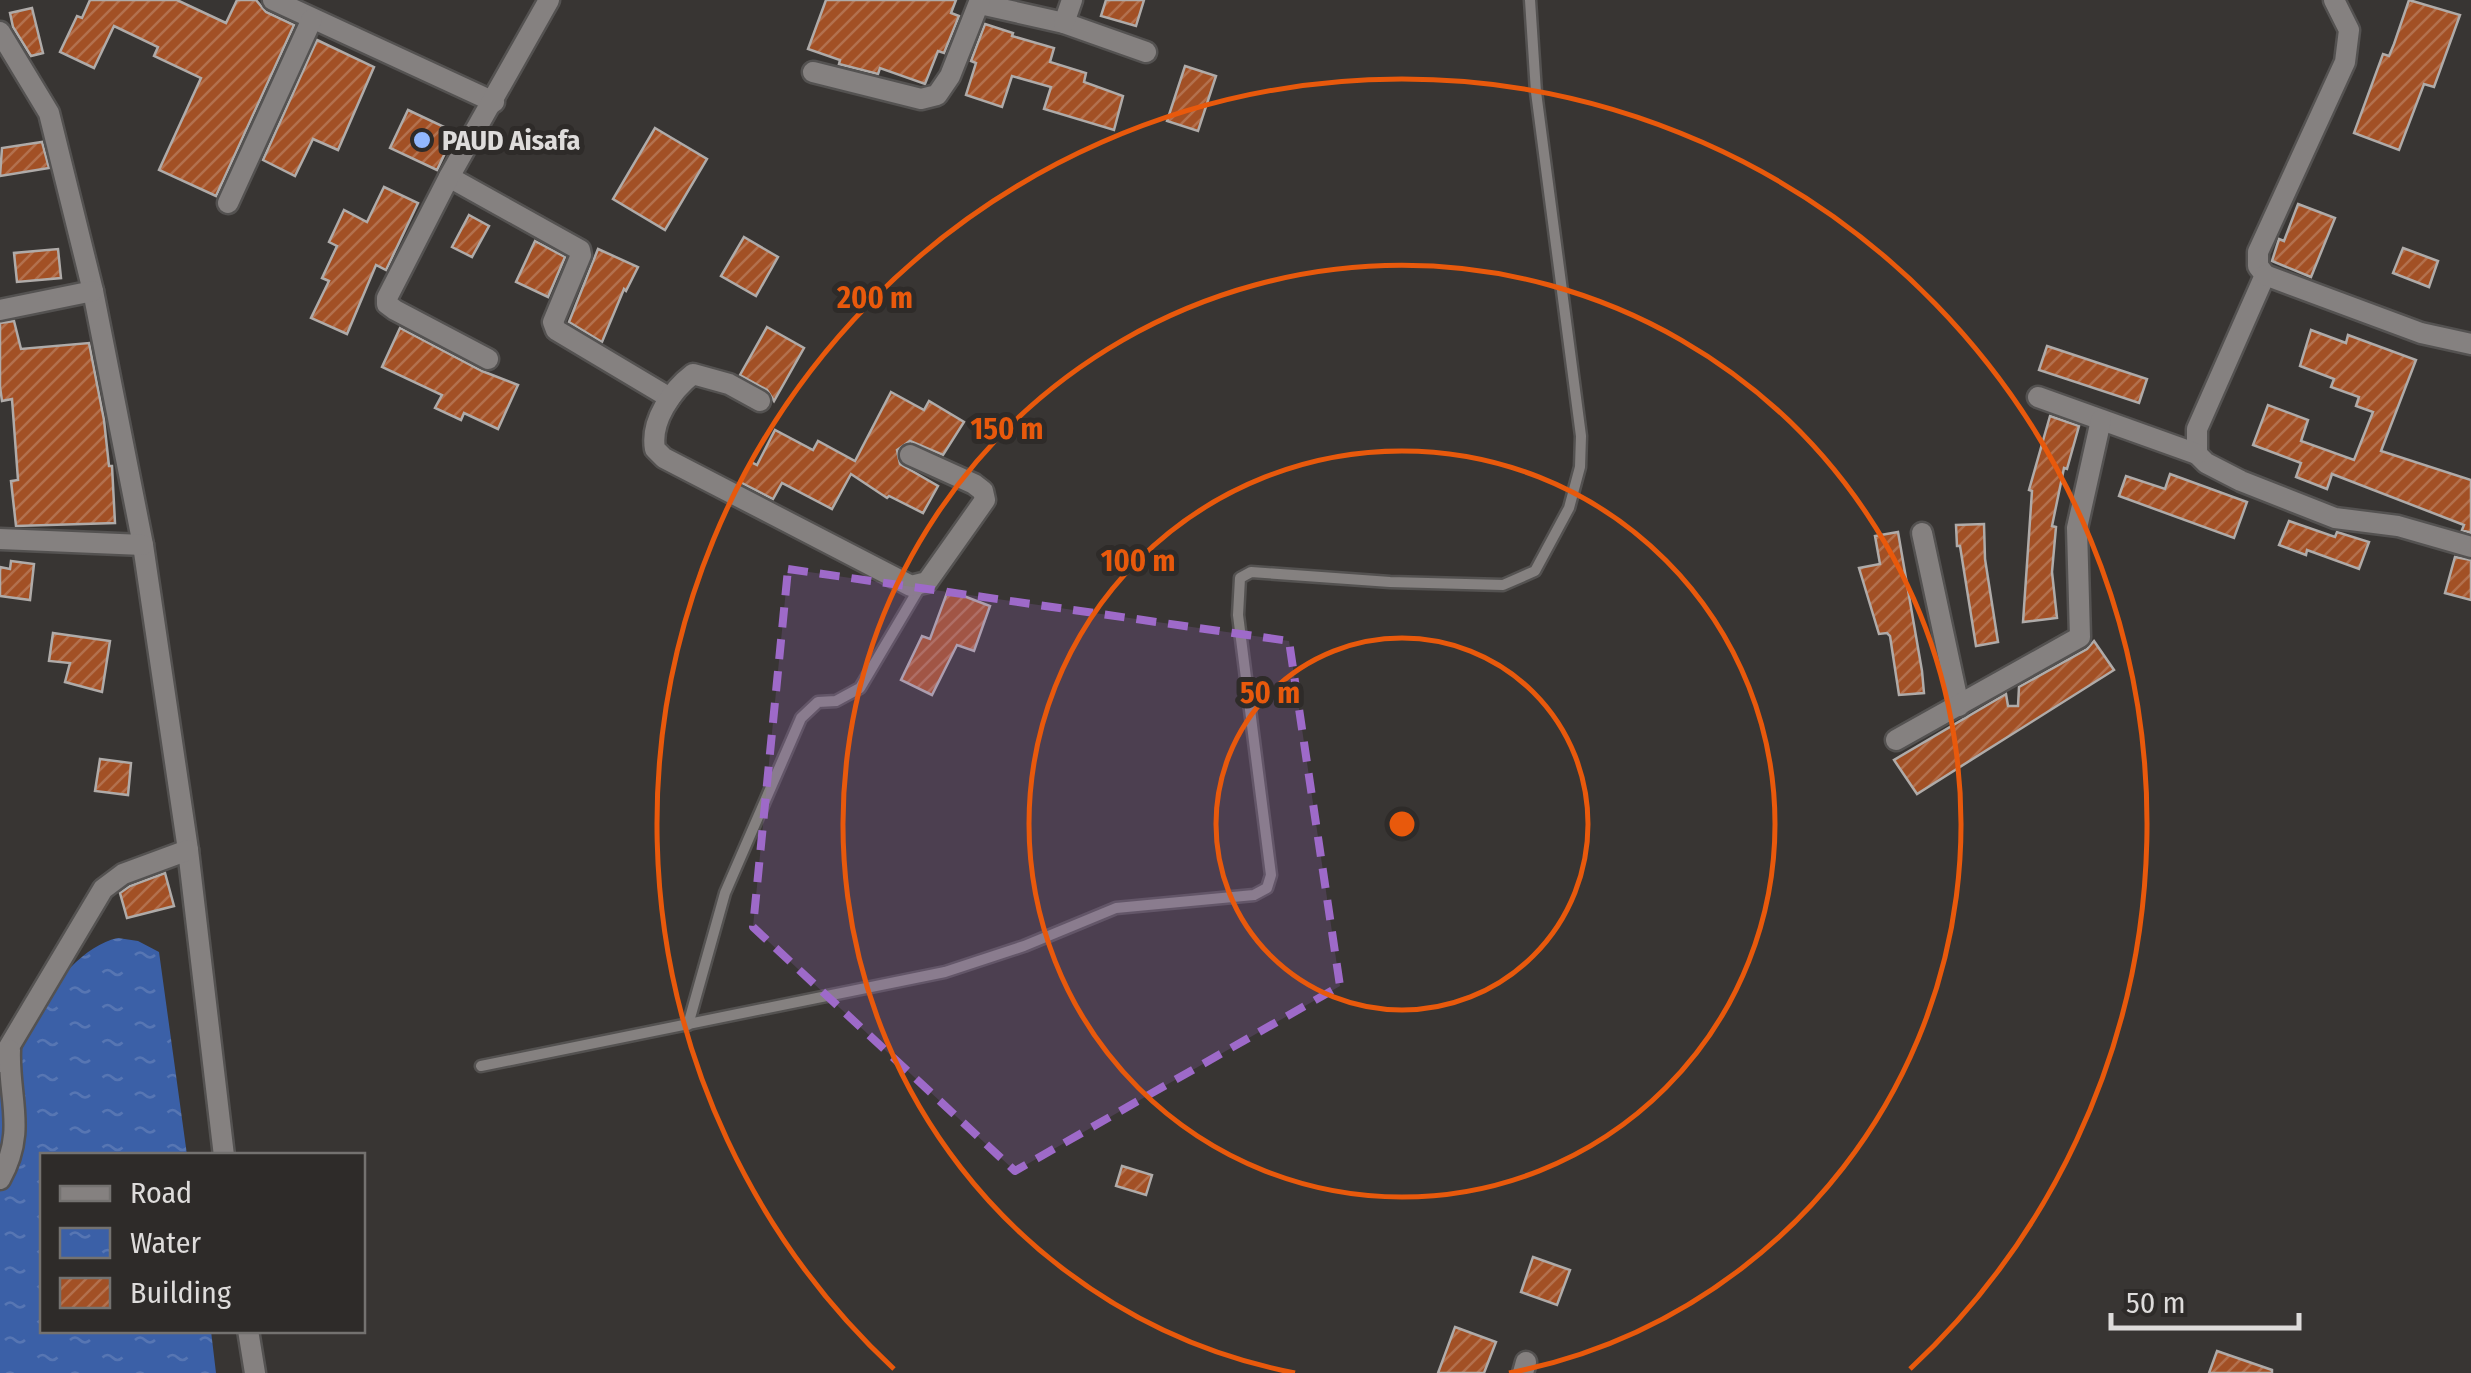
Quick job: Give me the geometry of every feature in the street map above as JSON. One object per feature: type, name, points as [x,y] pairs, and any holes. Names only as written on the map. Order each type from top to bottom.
[{"type":"street","points":[[273,0],[494,102]]},
{"type":"street","points":[[488,358],[387,304],[449,177],[549,0]]},
{"type":"street","points":[[1064,23],[1072,0]]},
{"type":"street","points":[[2334,0],[2350,30],[2350,46],[2258,252],[2258,266],[2265,275],[2421,333],[2471,344]]},
{"type":"street","points":[[813,72],[921,99],[937,95],[950,76],[980,2],[1064,23],[1146,52]]},
{"type":"street","points":[[228,203],[312,18]]},
{"type":"street","points":[[0,32],[48,114],[93,291],[143,545],[188,850],[224,1153]]},
{"type":"street","points":[[449,177],[580,250],[553,322],[556,330],[670,398]]},
{"type":"street","points":[[2197,454],[2197,429],[2265,275]]},
{"type":"street","points":[[0,310],[93,291]]},
{"type":"street","points":[[760,401],[729,384],[696,373],[680,384],[670,398],[654,432],[655,449],[664,458],[906,586],[927,582],[985,500],[974,484],[910,455]]},
{"type":"street","points":[[2038,397],[2197,454],[2241,481],[2335,518],[2398,526],[2471,547]]},
{"type":"street","points":[[1896,740],[2080,637],[2077,528],[2102,420]]},
{"type":"street","points":[[1922,533],[1958,706]]},
{"type":"street","points":[[0,539],[143,545]]},
{"type":"street","points":[[0,1179],[17,1116],[6,1057],[34,1000],[104,889],[123,874],[188,850]]},
{"type":"street","points":[[248,1333],[255,1373]]},
{"type":"lane","points":[[481,1066],[945,972],[1024,946],[1116,908],[1261,893],[1267,888],[1270,876],[1238,615],[1240,578],[1251,572],[1503,585],[1535,571],[1569,508],[1580,467],[1581,436],[1536,92],[1530,0]]},
{"type":"lane","points":[[688,1025],[725,893],[801,718],[818,702],[836,702],[860,688],[921,585]]},
{"type":"highlighted area","points":[[788,569],[1289,641],[1340,986],[1015,1171],[753,927]]},
{"type":"water","points":[[118,938],[138,941],[159,952],[187,1153],[40,1153],[40,1333],[211,1333],[216,1373],[0,1373],[0,1087],[30,1023],[50,992],[75,963],[103,943]]},
{"type":"building","points":[[90,0],[177,0],[226,23],[237,0],[256,0],[266,12],[294,25],[216,196],[159,170],[201,78],[154,56],[158,47],[114,26],[94,68],[60,52],[77,16],[82,18]]},
{"type":"building","points":[[826,0],[956,0],[951,13],[959,16],[944,53],[938,51],[925,84],[880,68],[878,74],[839,64],[840,60],[808,49]]},
{"type":"building","points":[[1106,0],[1144,0],[1136,26],[1101,16]]},
{"type":"building","points":[[2409,0],[2460,15],[2434,87],[2424,84],[2399,150],[2354,133],[2383,54],[2389,56]]},
{"type":"building","points":[[32,8],[43,53],[31,56],[13,27],[10,13]]},
{"type":"building","points":[[985,24],[1054,48],[1050,62],[1086,73],[1084,82],[1123,96],[1114,130],[1044,109],[1051,87],[1012,76],[1002,107],[966,95],[976,63],[971,61]]},
{"type":"building","points":[[317,40],[374,67],[338,150],[313,139],[295,176],[263,160]]},
{"type":"building","points":[[1185,66],[1216,76],[1198,131],[1167,121]]},
{"type":"building","name":"PAUD Aisafa","points":[[408,110],[455,132],[437,170],[390,148]]},
{"type":"building","points":[[655,128],[707,159],[665,230],[613,199]]},
{"type":"building","points":[[42,142],[49,168],[0,176],[2,148]]},
{"type":"building","points":[[384,187],[418,203],[386,270],[376,265],[347,334],[311,318],[329,281],[322,278],[337,246],[329,242],[344,210],[367,222]]},
{"type":"building","points":[[2298,204],[2335,218],[2311,277],[2272,261]]},
{"type":"building","points":[[469,215],[489,226],[472,257],[452,247]]},
{"type":"building","points":[[744,237],[778,257],[756,296],[721,276]]},
{"type":"building","points":[[535,241],[565,257],[548,297],[516,282]]},
{"type":"building","points":[[2403,248],[2438,261],[2429,287],[2393,273]]},
{"type":"building","points":[[58,249],[61,278],[17,282],[14,253]]},
{"type":"building","points":[[598,249],[638,267],[624,289],[602,342],[569,322]]},
{"type":"building","points":[[14,321],[21,349],[89,343],[112,466],[115,523],[16,526],[11,481],[18,480],[12,399],[2,401],[0,387],[0,323]]},
{"type":"building","points":[[767,327],[804,348],[774,401],[767,390],[740,375]]},
{"type":"building","points":[[400,328],[482,371],[518,385],[498,429],[464,413],[461,420],[435,408],[442,395],[382,367]]},
{"type":"building","points":[[2311,330],[2346,343],[2348,335],[2416,360],[2381,451],[2471,480],[2471,533],[2462,530],[2464,525],[2332,474],[2327,489],[2296,477],[2301,463],[2253,445],[2268,405],[2308,420],[2301,441],[2354,460],[2373,412],[2356,406],[2359,397],[2331,387],[2334,379],[2300,366]]},
{"type":"building","points":[[2047,346],[2147,379],[2139,403],[2039,370]]},
{"type":"building","points":[[891,392],[924,410],[929,401],[964,422],[943,455],[910,441],[897,450],[900,464],[938,486],[923,513],[887,498],[851,474],[832,509],[782,483],[773,499],[740,482],[751,462],[757,465],[775,430],[813,450],[818,441],[855,461]]},
{"type":"building","points":[[2050,416],[2079,426],[2067,469],[2064,468],[2052,526],[2056,527],[2052,572],[2057,618],[2023,622],[2032,491],[2029,490]]},
{"type":"building","points":[[2170,474],[2247,502],[2234,538],[2119,496],[2126,476],[2165,489]]},
{"type":"building","points":[[2289,521],[2335,537],[2337,532],[2369,542],[2359,569],[2307,550],[2306,555],[2279,545]]},
{"type":"building","points":[[1984,524],[1985,559],[1998,642],[1976,646],[1956,525]]},
{"type":"building","points":[[1898,532],[1924,693],[1899,695],[1890,636],[1879,634],[1859,568],[1880,564],[1875,536]]},
{"type":"building","points":[[2455,557],[2471,560],[2471,600],[2445,593]]},
{"type":"building","points":[[11,561],[34,564],[30,600],[0,596],[0,567],[10,569]]},
{"type":"building","points":[[948,590],[990,606],[974,651],[957,645],[932,695],[901,680],[922,636],[930,639]]},
{"type":"building","points":[[53,633],[110,641],[102,692],[65,682],[70,663],[49,661]]},
{"type":"building","points":[[2094,641],[2114,670],[1917,794],[1894,760],[2006,694],[2008,706],[2018,706],[2019,687],[2087,649]]},
{"type":"building","points":[[100,759],[131,763],[128,795],[95,791]]},
{"type":"building","points":[[165,873],[174,906],[127,918],[120,893]]},
{"type":"building","points":[[1122,1166],[1152,1175],[1146,1195],[1116,1186]]},
{"type":"building","points":[[1533,1257],[1570,1270],[1557,1305],[1521,1292]]},
{"type":"building","points":[[1455,1327],[1496,1342],[1484,1373],[1438,1373]]},
{"type":"building","points":[[2217,1351],[2272,1370],[2272,1373],[2209,1373]]},
{"type":"place","name":"PAUD Aisafa","points":[[422,140]]}]
